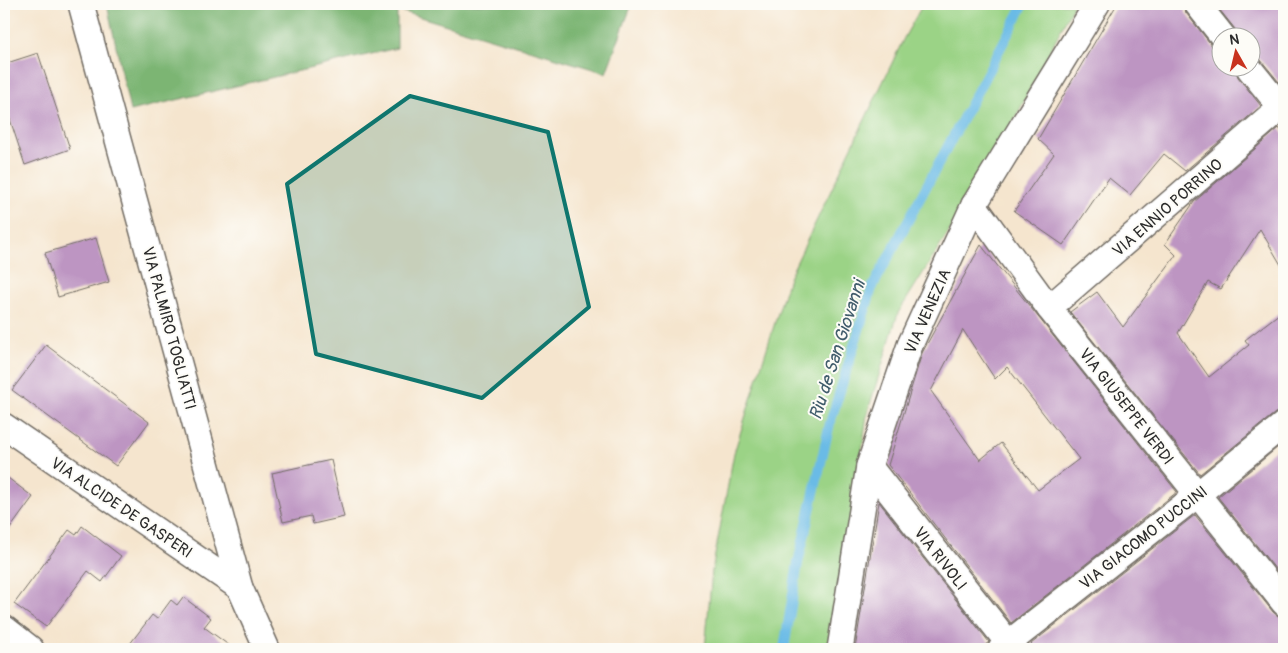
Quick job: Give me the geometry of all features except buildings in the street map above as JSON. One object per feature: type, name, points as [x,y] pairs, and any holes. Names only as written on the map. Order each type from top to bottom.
[{"type":"street","name":"VIA PALMIRO TOGLIATTI","points":[[81,4],[240,588],[267,649]]},
{"type":"street","name":"VIA VENEZIA","points":[[840,649],[869,466],[910,345],[974,205],[1097,4]]},
{"type":"street","points":[[1197,4],[1216,28]]},
{"type":"street","points":[[1258,78],[1283,108]]},
{"type":"street","name":"VIA ENNIO PORRINO","points":[[1049,308],[1283,108]]},
{"type":"street","name":"VIA GIUSEPPE VERDI","points":[[974,205],[1049,308],[1284,603]]},
{"type":"street","name":"VIA GIACOMO PUCCINI","points":[[1008,648],[1284,424]]},
{"type":"street","name":"VIA ALCIDE DE GASPERI","points":[[4,426],[240,588]]},
{"type":"street","name":"VIA RIVOLI","points":[[869,466],[1008,648]]},
{"type":"street","points":[[4,628],[32,649]]},
{"type":"highlighted area","points":[[410,96],[548,132],[589,307],[482,398],[316,354],[287,184]]},
{"type":"green space","points":[[107,4],[632,4],[606,73],[397,10],[397,48],[130,111]]},
{"type":"green space","points":[[923,4],[1074,4],[991,165],[898,313],[867,414],[835,649],[705,649],[712,571],[734,453],[789,278],[904,38]]},
{"type":"waterway","name":"Riu de San Giovanni","points":[[784,649],[798,563],[830,423],[872,288],[1024,4]]}]
